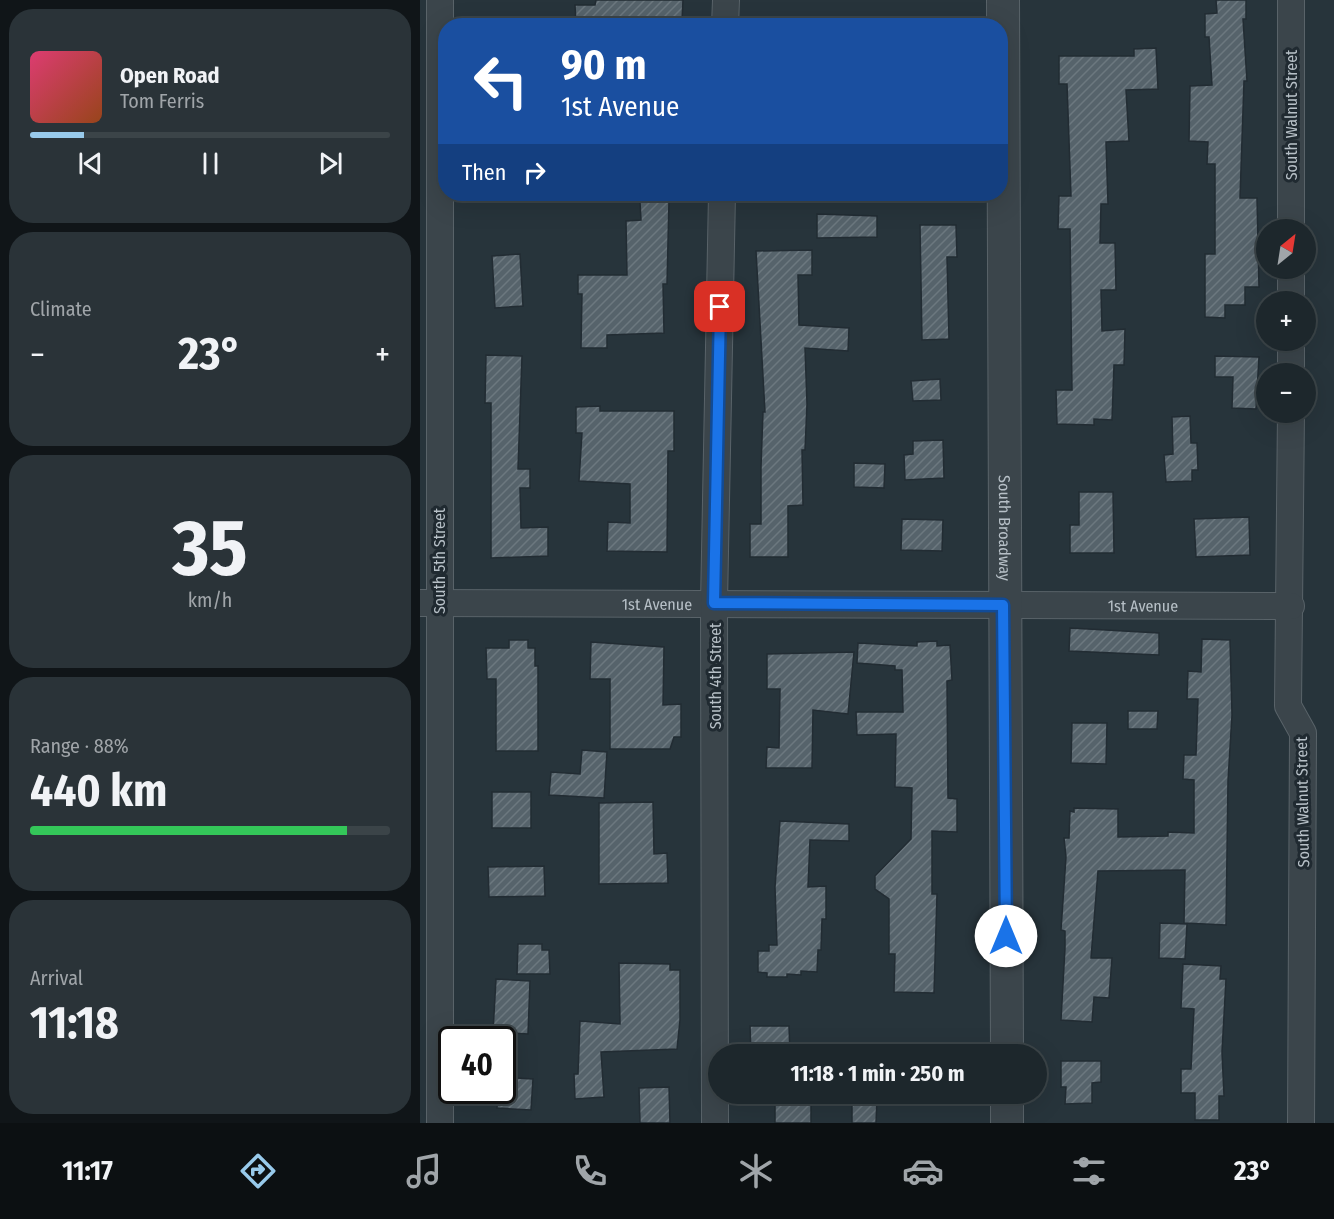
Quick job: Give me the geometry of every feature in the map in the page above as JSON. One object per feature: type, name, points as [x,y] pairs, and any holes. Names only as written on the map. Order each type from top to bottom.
[{"type":"street","name":"South 5th Street","points":[[440,0],[440,18]]},
{"type":"street","points":[[725,18],[726,0]]},
{"type":"street","name":"South Broadway","points":[[1003,0],[1003,18]]},
{"type":"street","name":"South Walnut Street","points":[[1291,0],[1291,219]]},
{"type":"street","name":"South 5th Street","points":[[438,110],[429,603],[440,1123]]},
{"type":"street","name":"South 4th Street","points":[[715,1123],[714,603],[722,201]]},
{"type":"street","name":"South Broadway","points":[[1003,201],[1006,1044]]},
{"type":"street","name":"South Walnut Street","points":[[1291,423],[1291,606],[1288,706],[1303,733],[1301,1123]]},
{"type":"street","name":"1st Avenue","points":[[429,603],[1291,606]]},
{"type":"street","points":[[1007,1104],[1007,1123]]},
{"type":"building","points":[[596,0],[683,0],[682,18],[576,18],[575,5],[595,5]]},
{"type":"building","points":[[1216,0],[1246,0],[1246,19],[1243,19],[1247,81],[1244,81],[1240,198],[1257,198],[1256,279],[1259,279],[1259,287],[1245,287],[1245,305],[1225,305],[1225,318],[1205,317],[1205,254],[1215,254],[1215,164],[1207,164],[1208,142],[1189,141],[1190,86],[1212,85],[1209,37],[1205,37],[1205,14],[1217,13]]},
{"type":"building","points":[[1156,48],[1158,89],[1126,90],[1129,141],[1106,142],[1108,204],[1101,204],[1100,243],[1115,243],[1116,290],[1101,290],[1102,331],[1125,329],[1124,365],[1114,365],[1112,420],[1094,419],[1094,425],[1057,424],[1056,390],[1072,390],[1070,229],[1058,229],[1059,196],[1071,196],[1067,84],[1059,84],[1059,56],[1134,56],[1134,49]]},
{"type":"building","points":[[669,201],[667,284],[663,284],[664,333],[607,335],[607,348],[581,348],[582,294],[578,294],[578,275],[627,275],[626,221],[641,220],[640,202]]},
{"type":"building","points":[[817,214],[877,216],[877,237],[817,238]]},
{"type":"building","points":[[920,225],[956,225],[957,257],[947,257],[949,339],[922,340]]},
{"type":"building","points":[[812,250],[812,275],[798,275],[799,325],[849,328],[848,351],[805,348],[807,404],[805,450],[802,450],[803,505],[788,506],[788,557],[750,557],[750,524],[761,524],[761,467],[763,412],[765,412],[756,251]]},
{"type":"building","points":[[520,254],[523,306],[495,308],[492,256]]},
{"type":"building","points":[[486,355],[522,356],[518,469],[530,469],[530,488],[520,488],[521,528],[548,527],[548,556],[491,558],[491,403],[485,403]]},
{"type":"building","points":[[1215,356],[1259,357],[1259,363],[1256,363],[1256,409],[1232,408],[1233,377],[1215,377]]},
{"type":"building","points":[[940,379],[941,400],[913,401],[911,381]]},
{"type":"building","points":[[600,406],[600,411],[674,411],[674,451],[668,451],[667,552],[607,551],[608,522],[630,523],[630,484],[579,481],[582,433],[576,433],[576,407]]},
{"type":"building","points":[[1190,416],[1191,443],[1197,443],[1198,470],[1192,470],[1192,481],[1166,482],[1164,455],[1173,454],[1172,417]]},
{"type":"building","points":[[943,440],[944,478],[905,480],[904,455],[913,454],[913,441]]},
{"type":"building","points":[[854,463],[885,464],[884,488],[854,487]]},
{"type":"building","points":[[1079,492],[1113,492],[1114,553],[1070,553],[1070,525],[1079,525]]},
{"type":"building","points":[[1249,517],[1250,555],[1196,557],[1194,519]]},
{"type":"building","points":[[902,519],[943,520],[942,551],[901,550]]},
{"type":"building","points":[[1070,628],[1159,633],[1159,655],[1069,651]]},
{"type":"building","points":[[1202,639],[1230,640],[1232,715],[1228,781],[1226,925],[1184,923],[1185,870],[1098,871],[1091,958],[1112,958],[1109,998],[1094,997],[1092,1022],[1061,1020],[1065,948],[1065,931],[1061,930],[1066,857],[1064,838],[1069,838],[1070,811],[1074,812],[1074,808],[1118,809],[1118,837],[1168,836],[1168,832],[1194,833],[1194,780],[1183,779],[1184,755],[1196,755],[1198,699],[1187,699],[1188,671],[1201,672]]},
{"type":"building","points":[[509,640],[528,640],[528,648],[535,648],[535,666],[538,666],[538,751],[496,751],[496,679],[487,679],[486,648],[509,648]]},
{"type":"building","points":[[937,641],[937,646],[950,645],[952,680],[947,681],[948,798],[957,799],[957,832],[932,831],[932,894],[937,894],[934,993],[894,992],[895,954],[889,954],[889,899],[875,889],[875,876],[911,839],[912,788],[895,787],[896,734],[857,735],[856,712],[903,712],[902,670],[895,670],[895,666],[857,663],[858,643],[917,646],[917,642]]},
{"type":"building","points":[[591,642],[664,647],[663,705],[681,704],[681,737],[674,737],[670,749],[610,749],[610,679],[590,679]]},
{"type":"building","points":[[854,652],[848,714],[813,710],[812,768],[766,768],[767,747],[779,748],[780,689],[767,689],[767,654]]},
{"type":"building","points":[[1128,711],[1158,711],[1157,729],[1128,729]]},
{"type":"building","points":[[1072,723],[1107,723],[1106,764],[1071,763]]},
{"type":"building","points":[[582,750],[607,752],[604,798],[549,795],[551,772],[580,774]]},
{"type":"building","points":[[492,792],[531,792],[531,828],[492,828]]},
{"type":"building","points":[[653,802],[654,854],[667,853],[668,883],[599,884],[599,803]]},
{"type":"building","points":[[780,821],[849,824],[849,841],[810,840],[808,887],[826,886],[826,919],[822,919],[821,950],[818,950],[817,972],[801,971],[801,975],[787,974],[787,977],[767,977],[767,973],[758,972],[758,951],[769,951],[769,945],[777,945],[775,887]]},
{"type":"building","points":[[544,866],[545,896],[489,897],[488,867]]},
{"type":"building","points":[[1160,923],[1187,924],[1185,959],[1159,958]]},
{"type":"building","points":[[518,944],[542,944],[542,950],[549,950],[550,974],[517,974]]},
{"type":"building","points":[[619,963],[670,964],[670,970],[680,970],[680,1020],[677,1049],[601,1052],[604,1097],[575,1099],[574,1074],[578,1074],[580,1021],[620,1024]]},
{"type":"building","points":[[1183,964],[1221,966],[1220,979],[1226,979],[1222,1052],[1224,1096],[1219,1096],[1219,1120],[1195,1120],[1195,1093],[1181,1093],[1181,1069],[1191,1069],[1194,1009],[1181,1008]]},
{"type":"building","points":[[496,979],[530,981],[528,1034],[516,1033],[516,1026],[493,1026]]},
{"type":"building","points":[[750,1026],[789,1026],[790,1044],[751,1044]]},
{"type":"building","points":[[1061,1061],[1101,1061],[1101,1082],[1092,1083],[1092,1103],[1065,1104],[1066,1087],[1061,1087]]},
{"type":"building","points":[[516,1078],[533,1079],[531,1110],[497,1108],[497,1104],[516,1104]]},
{"type":"building","points":[[669,1087],[670,1123],[640,1123],[639,1088]]},
{"type":"building","points":[[775,1104],[811,1104],[811,1123],[775,1123]]},
{"type":"building","points":[[852,1104],[877,1104],[876,1123],[852,1123]]},
{"type":"route","points":[[720,307],[714,603],[1003,605],[1006,936]]}]
